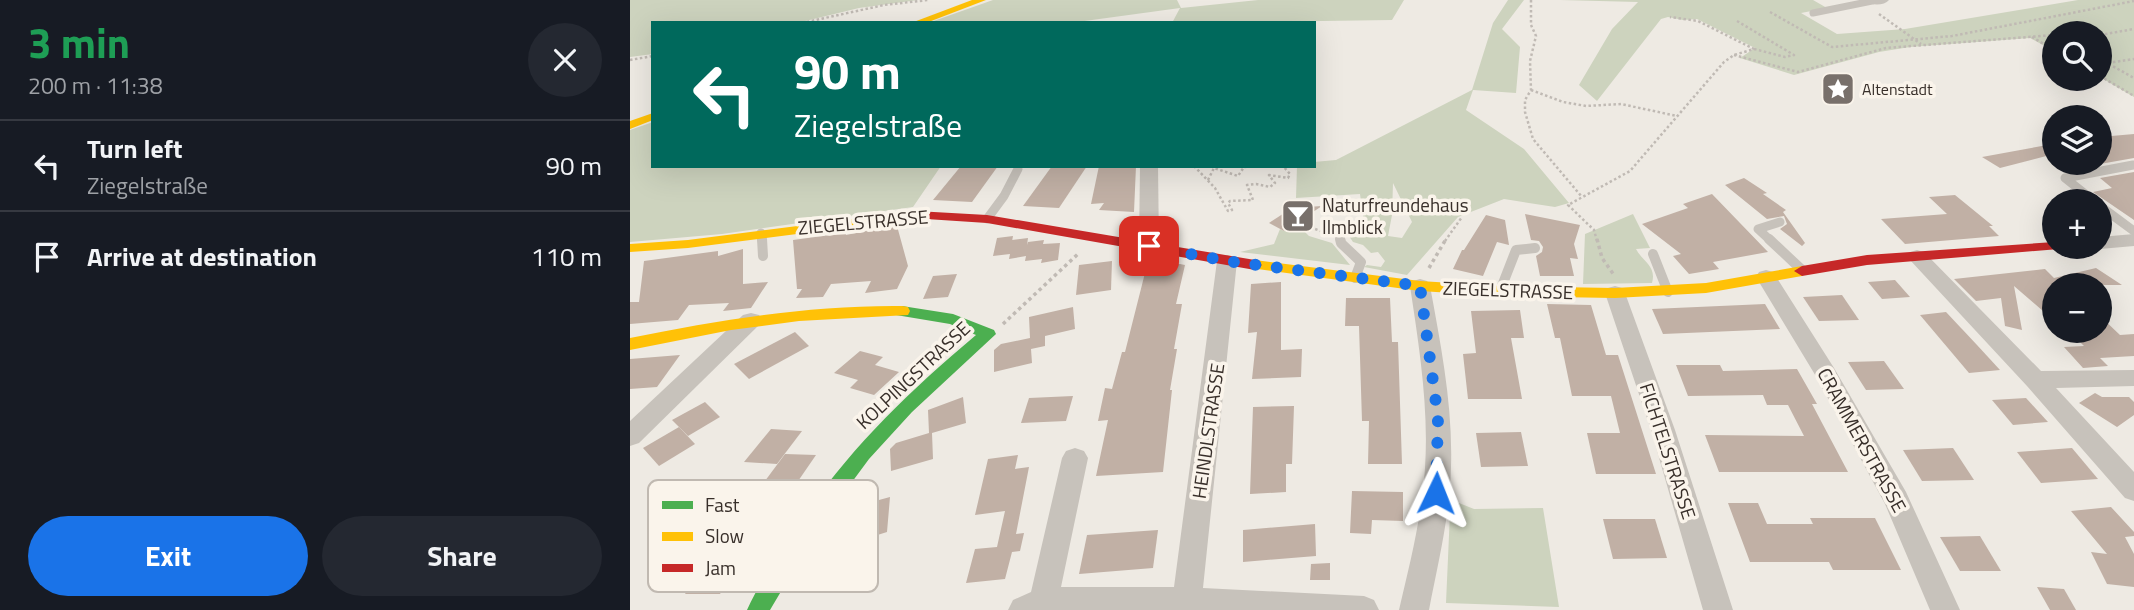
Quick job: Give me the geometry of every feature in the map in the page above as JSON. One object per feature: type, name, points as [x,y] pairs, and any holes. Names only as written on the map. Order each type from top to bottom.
[{"type":"street","points":[[922,21],[981,0]]},
{"type":"street","points":[[1871,0],[1883,0]]},
{"type":"street","points":[[630,125],[651,117]]},
{"type":"street","points":[[1149,168],[1149,246]]},
{"type":"street","name":"ZIEGELSTRASSE","points":[[630,248],[688,244],[900,215],[987,219],[1227,261],[1355,278],[1424,279],[1500,291],[1622,293],[1706,288],[1802,270],[1917,256],[2042,247]]},
{"type":"street","points":[[2112,242],[2134,240]]},
{"type":"street","points":[[1917,256],[2035,380],[2134,491]]},
{"type":"street","name":"HEINDLSTRASSE","points":[[1187,601],[1227,261]]},
{"type":"street","name":"CRAMMERSTRASSE","points":[[1766,277],[1814,354],[1897,500],[1945,610]]},
{"type":"street","points":[[1414,610],[1436,493],[1438,443],[1424,279]]},
{"type":"street","name":"FICHTELSTRASSE","points":[[1622,293],[1718,610]]},
{"type":"street","name":"KOLPINGSTRASSE","points":[[630,344],[751,320],[863,310],[914,311],[948,318],[988,334],[913,401],[867,448],[843,480]]},
{"type":"street","points":[[630,436],[751,320]]},
{"type":"street","points":[[2035,380],[2134,378]]},
{"type":"street","points":[[1075,458],[1034,606],[1187,601],[1364,610]]},
{"type":"street","name":"KOLPINGSTRASSE","points":[[758,610],[769,592]]},
{"type":"lane","points":[[1813,13],[1846,8],[1871,0]]},
{"type":"lane","points":[[2079,189],[2065,178],[2133,165]]},
{"type":"lane","points":[[987,219],[1004,197],[1018,169]]},
{"type":"lane","points":[[2112,215],[2134,232]]},
{"type":"lane","points":[[1780,222],[1758,229],[1802,270]]},
{"type":"lane","points":[[761,233],[763,256]]},
{"type":"lane","points":[[1339,236],[1341,243],[1361,262],[1355,278]]},
{"type":"lane","points":[[1500,291],[1516,250],[1535,248]]},
{"type":"lane","points":[[1653,254],[1668,292]]},
{"type":"path","points":[[810,21],[860,9],[928,0]]},
{"type":"path","points":[[1531,0],[1531,25],[1536,36],[1530,61],[1531,90],[1525,100],[1525,112],[1533,139],[1582,197]]},
{"type":"path","points":[[1871,0],[1871,6],[1883,18],[1921,45]]},
{"type":"path","points":[[1770,12],[1832,47],[1952,36],[2134,1]]},
{"type":"path","points":[[1670,17],[1698,21],[1754,49],[1785,57],[1794,55],[1737,21]]},
{"type":"path","points":[[2112,33],[2134,29]]},
{"type":"path","points":[[1734,55],[1798,72],[1861,54],[1921,45],[2042,36]]},
{"type":"path","points":[[2032,37],[2042,43]]},
{"type":"path","points":[[1622,293],[1607,268],[1594,230],[1568,205],[1630,171],[1724,62],[1734,55],[1754,49]]},
{"type":"path","points":[[630,60],[651,56]]},
{"type":"path","points":[[2112,62],[2134,59]]},
{"type":"path","points":[[2112,65],[2134,78]]},
{"type":"path","points":[[2112,83],[2134,96]]},
{"type":"path","points":[[1531,90],[1563,102],[1586,106],[1621,104],[1677,116]]},
{"type":"path","points":[[1196,168],[1208,180],[1228,211],[1232,210],[1228,203],[1230,201],[1253,200],[1247,185],[1256,183],[1270,187],[1275,183],[1269,175],[1288,178],[1290,174],[1285,168]]},
{"type":"path","points":[[1208,180],[1214,168],[1238,176],[1243,168]]},
{"type":"path","points":[[1424,279],[1439,249],[1462,217]]},
{"type":"path","points":[[1301,224],[1339,236]]},
{"type":"path","points":[[988,334],[1040,292],[1095,237]]},
{"type":"green space","points":[[630,0],[918,0],[859,8],[805,21],[651,21],[651,54],[630,57]]},
{"type":"green space","points":[[993,0],[1177,0],[1181,8],[1258,0],[1404,0],[1392,20],[1173,21],[1180,8],[1085,21],[934,21]]},
{"type":"green space","points":[[1508,0],[1524,0],[1502,29],[1520,47],[1516,93],[1473,90],[1466,110],[1524,149],[1569,203],[1555,207],[1504,199],[1458,217],[1407,275],[1364,267],[1381,267],[1385,261],[1378,252],[1371,253],[1363,245],[1353,242],[1347,233],[1365,231],[1360,194],[1296,198],[1297,168],[1316,168],[1316,162],[1336,160],[1472,90],[1493,23]],"holes":[[[1393,183],[1412,222],[1402,238],[1388,236]]]},
{"type":"green space","points":[[1560,0],[1813,0],[1827,8],[1801,13],[1837,34],[1905,29],[2078,0],[2134,0],[2134,97],[2112,84],[2112,21],[2042,21],[2042,44],[2030,38],[1910,47],[1879,52],[1794,75],[1740,58],[1755,48],[1697,19],[1668,17],[1661,19],[1597,101],[1579,85],[1612,29],[1638,2]]},
{"type":"green space","points":[[651,123],[651,168],[940,168],[913,207],[722,234],[630,242],[630,130]]},
{"type":"green space","points":[[1633,214],[1650,248],[1636,249],[1651,268],[1652,283],[1583,284],[1585,234]]},
{"type":"green space","points":[[1296,223],[1309,236],[1332,243],[1350,265],[1240,252],[1274,244],[1280,229],[1284,231]]},
{"type":"green space","points":[[1454,501],[1474,509],[1543,508],[1559,607],[1446,603],[1450,513]]},
{"type":"building","points":[[2134,134],[2134,158],[2112,162],[2112,136]]},
{"type":"building","points":[[2042,146],[2042,157],[2000,168],[1982,157]]},
{"type":"building","points":[[959,168],[997,168],[972,202],[933,200]]},
{"type":"building","points":[[1051,168],[1086,168],[1059,208],[1023,206]]},
{"type":"building","points":[[1099,168],[1136,168],[1134,212],[1099,210],[1104,203],[1091,204]]},
{"type":"building","points":[[2134,172],[2134,220],[2112,205],[2112,189],[2107,189],[2112,188],[2100,178]]},
{"type":"building","points":[[1744,178],[1786,210],[1783,212],[1805,243],[1802,246],[1780,229],[1787,224],[1784,216],[1767,219],[1725,185]]},
{"type":"building","points":[[1712,194],[1768,252],[1713,262],[1719,269],[1689,274],[1673,256],[1681,254],[1642,224],[1688,208],[1683,204]]},
{"type":"building","points":[[1955,195],[1993,226],[1989,226],[1999,236],[1905,244],[1881,219],[1947,214],[1929,197]]},
{"type":"building","points":[[1322,206],[1284,231],[1269,223],[1292,208]]},
{"type":"building","points":[[1525,214],[1580,225],[1574,244],[1578,259],[1570,258],[1574,276],[1540,276],[1536,256],[1542,252],[1543,247],[1539,241],[1531,240]]},
{"type":"building","points":[[1486,215],[1505,220],[1509,245],[1497,242],[1483,276],[1453,269],[1462,250]]},
{"type":"building","points":[[897,226],[908,266],[897,289],[865,293],[871,281],[831,284],[823,297],[796,298],[802,289],[797,289],[793,240],[846,235],[880,228],[880,231]]},
{"type":"building","points":[[1013,236],[1012,240],[1028,238],[1027,245],[1028,242],[1044,240],[1043,244],[1060,243],[1058,260],[1041,263],[1042,259],[1025,261],[1026,256],[1009,259],[1010,254],[993,256],[997,238]]},
{"type":"building","points":[[743,249],[743,284],[768,282],[751,308],[723,311],[729,303],[689,305],[678,320],[630,324],[630,302],[639,302],[644,261],[718,251],[718,256]]},
{"type":"building","points":[[1112,261],[1111,290],[1076,295],[1079,265]]},
{"type":"building","points":[[1147,265],[1185,265],[1176,304],[1182,304],[1174,349],[1177,349],[1170,390],[1163,472],[1096,476],[1108,420],[1098,421],[1105,388],[1112,389],[1122,352],[1125,352]]},
{"type":"building","points":[[2096,268],[2104,273],[2075,273]]},
{"type":"building","points":[[2045,269],[2049,273],[2042,273],[2042,310],[2014,286],[2022,330],[2005,326],[2001,298],[1976,301],[1954,279]]},
{"type":"building","points":[[957,274],[948,297],[923,299],[933,276]]},
{"type":"building","points":[[2112,278],[2122,285],[2112,285]]},
{"type":"building","points":[[1895,280],[1910,297],[1882,299],[1868,282]]},
{"type":"building","points":[[1281,282],[1281,350],[1302,349],[1301,377],[1252,379],[1257,332],[1248,333],[1251,284]]},
{"type":"building","points":[[1842,295],[1859,320],[1819,321],[1803,297]]},
{"type":"building","points":[[1346,298],[1390,298],[1392,342],[1398,342],[1402,464],[1368,464],[1369,421],[1362,421],[1359,326],[1345,326]]},
{"type":"building","points":[[1547,304],[1591,305],[1606,355],[1618,355],[1656,474],[1596,474],[1587,433],[1620,433],[1611,396],[1572,396],[1560,338],[1555,338]]},
{"type":"building","points":[[1765,304],[1780,329],[1663,334],[1652,309]]},
{"type":"building","points":[[1073,307],[1075,329],[1045,336],[1045,346],[1031,349],[1032,363],[994,372],[994,350],[1001,344],[1030,338],[1029,317]]},
{"type":"building","points":[[1520,310],[1524,338],[1511,338],[1522,399],[1468,399],[1463,354],[1476,353],[1471,311]]},
{"type":"building","points":[[1946,312],[2000,370],[1969,373],[1920,315]]},
{"type":"building","points":[[2112,327],[2120,335],[2134,334],[2134,356],[2100,358],[2108,366],[2083,368],[2064,347],[2084,346],[2081,343],[2112,343]]},
{"type":"building","points":[[795,332],[809,346],[749,379],[734,364]]},
{"type":"building","points":[[860,351],[883,357],[875,365],[899,372],[874,395],[850,388],[858,380],[834,373]]},
{"type":"building","points":[[680,355],[657,387],[630,389],[630,359]]},
{"type":"building","points":[[1884,361],[1904,389],[1866,390],[1848,362]]},
{"type":"building","points":[[1676,365],[1720,365],[1723,371],[1797,369],[1817,404],[1812,404],[1848,472],[1719,472],[1705,435],[1804,436],[1788,405],[1767,405],[1763,395],[1688,396]]},
{"type":"building","points":[[2095,393],[2102,397],[2129,397],[2134,402],[2134,415],[2117,427],[2079,403]]},
{"type":"building","points":[[1073,396],[1066,421],[1021,423],[1029,398]]},
{"type":"building","points":[[963,397],[966,423],[932,433],[933,459],[891,471],[890,449],[896,443],[929,433],[928,410]]},
{"type":"building","points":[[2026,398],[2048,422],[2013,425],[1992,400]]},
{"type":"building","points":[[705,402],[720,417],[688,436],[672,420]]},
{"type":"building","points":[[1294,406],[1292,464],[1286,464],[1286,492],[1250,494],[1253,407]]},
{"type":"building","points":[[679,427],[695,444],[659,466],[643,448]]},
{"type":"building","points":[[771,429],[802,431],[777,464],[744,462]]},
{"type":"building","points":[[1521,432],[1528,466],[1481,467],[1476,433]]},
{"type":"building","points":[[1953,448],[1974,480],[1922,481],[1903,450]]},
{"type":"building","points":[[2072,448],[2098,479],[2041,483],[2017,452]]},
{"type":"building","points":[[785,454],[816,455],[799,480],[766,480]]},
{"type":"building","points":[[1018,455],[1015,469],[1029,467],[1016,534],[1024,533],[1020,551],[1012,552],[1005,579],[966,583],[975,549],[997,547],[1005,511],[975,515],[988,459]]},
{"type":"building","points":[[1352,491],[1403,492],[1403,521],[1372,520],[1371,534],[1350,533]]},
{"type":"building","points":[[890,497],[887,532],[878,535],[878,500]]},
{"type":"building","points":[[1728,503],[1758,503],[1767,524],[1813,524],[1810,518],[1875,518],[1901,570],[1833,570],[1829,562],[1750,562]]},
{"type":"building","points":[[2111,507],[2134,532],[2134,536],[2125,537],[2134,554],[2134,587],[2107,584],[2091,552],[2107,554],[2071,511]]},
{"type":"building","points":[[1603,519],[1655,519],[1667,558],[1613,559]]},
{"type":"building","points":[[1315,524],[1316,556],[1243,562],[1243,530]]},
{"type":"building","points":[[1158,530],[1153,568],[1079,574],[1087,535]]},
{"type":"building","points":[[1980,536],[2001,571],[1960,571],[1940,537]]},
{"type":"building","points":[[1330,563],[1330,580],[1310,580],[1311,564]]},
{"type":"building","points":[[2037,587],[2064,589],[2076,610],[2050,610]]},
{"type":"building","points":[[686,592],[721,592],[720,594],[685,594]]},
{"type":"traffic: fast","points":[[841,480],[862,453],[906,407],[988,334],[953,319],[902,311]]},
{"type":"traffic: fast","points":[[758,610],[768,592]]},
{"type":"traffic: slow","points":[[922,21],[981,0]]},
{"type":"traffic: slow","points":[[630,125],[651,117]]},
{"type":"traffic: slow","points":[[630,248],[688,244],[916,215]]},
{"type":"traffic: slow","points":[[1255,265],[1420,286],[1500,291],[1615,293],[1706,288],[1802,271]]},
{"type":"traffic: slow","points":[[630,344],[799,315],[902,311]]},
{"type":"traffic: jam","points":[[916,215],[987,219],[1255,265]]},
{"type":"traffic: jam","points":[[1802,271],[1867,260],[2042,247]]},
{"type":"place","name":"Altenstadt","points":[[1838,89]]},
{"type":"place","name":"Naturfreundehaus Ilmblick","points":[[1298,216]]},
{"type":"route","points":[[1149,246],[1227,261],[1420,286],[1434,372],[1438,418],[1436,493]]}]
